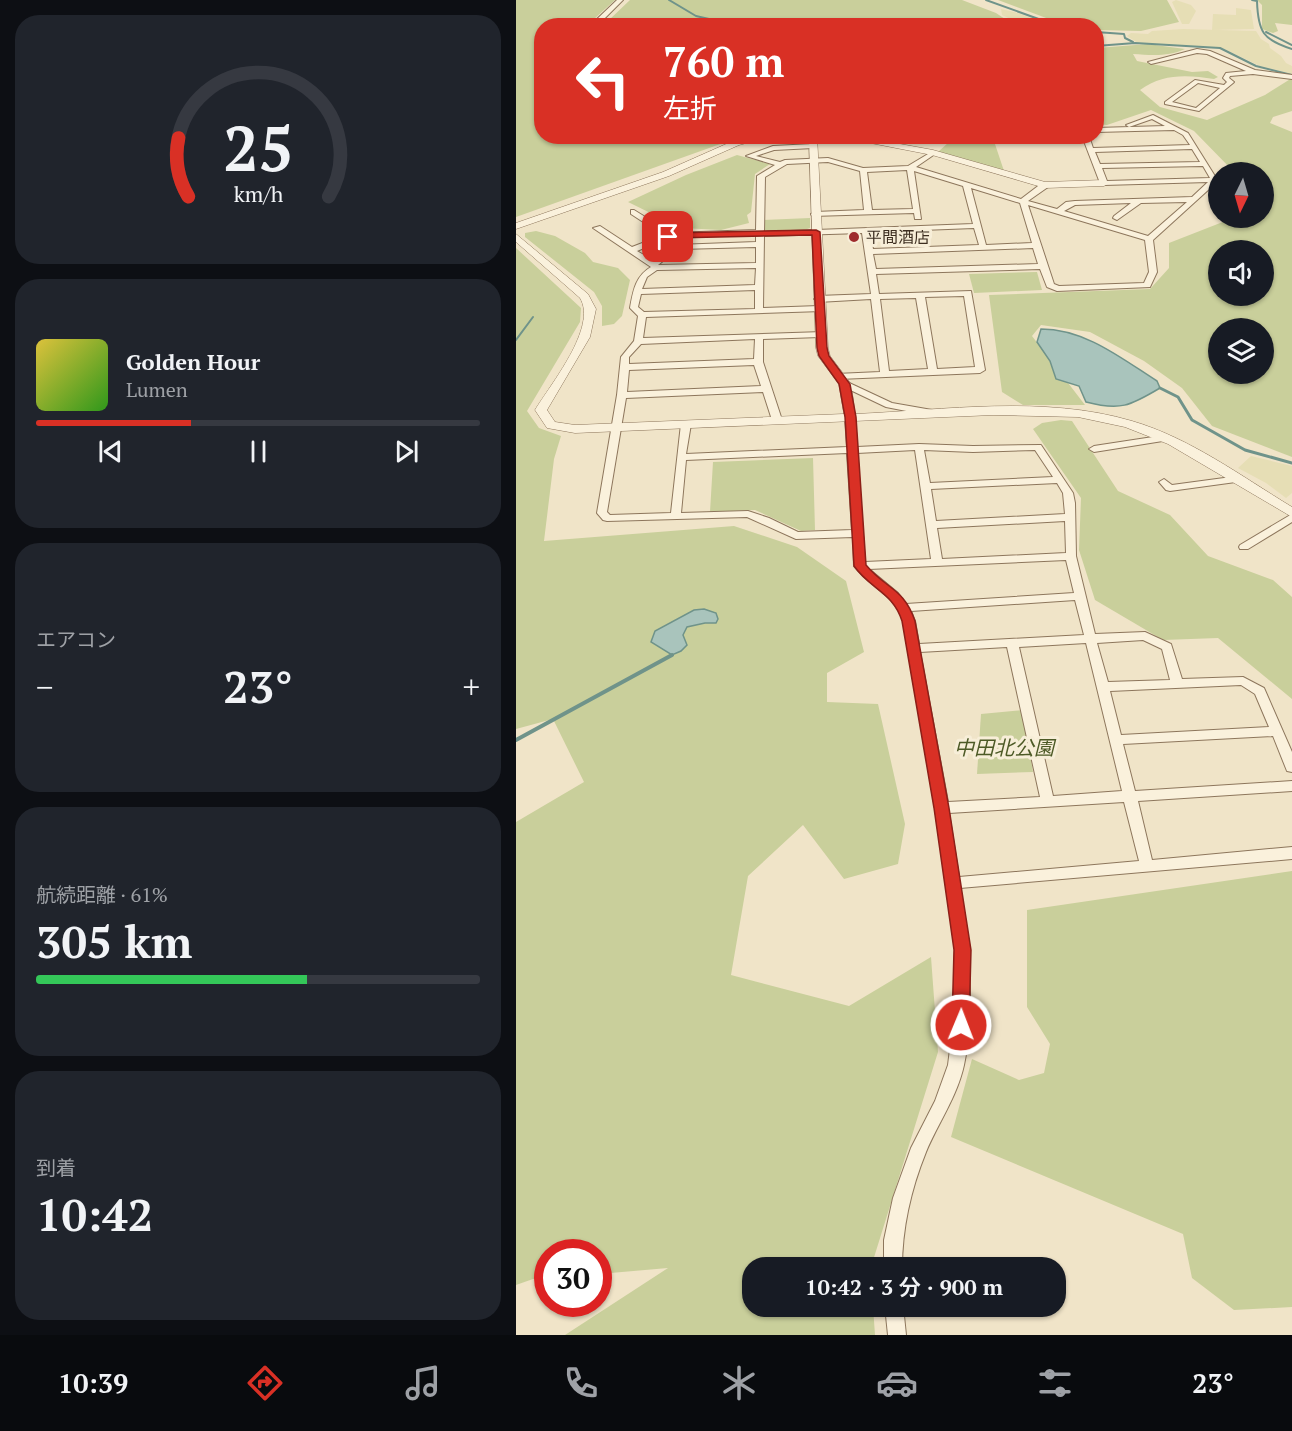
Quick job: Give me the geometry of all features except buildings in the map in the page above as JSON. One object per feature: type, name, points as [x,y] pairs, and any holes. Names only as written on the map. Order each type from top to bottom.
[{"type":"street","points":[[600,18],[620,0]]},
{"type":"street","points":[[1152,62],[1197,51],[1208,52],[1254,72]]},
{"type":"street","points":[[1226,87],[1197,81],[1167,103],[1197,110],[1226,87],[1231,82],[1226,78],[1228,74],[1254,72],[1292,77]]},
{"type":"street","points":[[1104,130],[1174,128],[1186,134],[1208,169]]},
{"type":"street","points":[[516,226],[666,174],[734,144]]},
{"type":"street","points":[[796,144],[749,156],[779,164],[828,160],[863,170],[910,168],[1149,239]]},
{"type":"street","points":[[813,144],[820,334],[824,356],[842,380],[850,417],[860,566],[868,575],[895,595],[904,608],[942,808],[962,950],[961,1025],[956,1065],[942,1106],[919,1148],[902,1198],[894,1240],[893,1257]]},
{"type":"street","points":[[883,144],[933,153],[1045,185],[1208,180]]},
{"type":"street","points":[[1088,144],[1104,183]]},
{"type":"street","points":[[1090,150],[1194,147]]},
{"type":"street","points":[[910,168],[933,153]]},
{"type":"street","points":[[841,164],[850,154]]},
{"type":"street","points":[[885,159],[888,169]]},
{"type":"street","points":[[759,311],[761,176],[779,164]]},
{"type":"street","points":[[1097,166],[1205,164]]},
{"type":"street","points":[[910,168],[919,228]]},
{"type":"street","points":[[863,170],[868,212]]},
{"type":"street","points":[[966,185],[982,247]]},
{"type":"street","points":[[1023,201],[1045,185]]},
{"type":"street","points":[[1149,239],[1208,187]]},
{"type":"street","points":[[1058,212],[1069,204],[1075,203],[1195,199]]},
{"type":"street","points":[[1023,201],[1050,285],[1057,289],[1147,285],[1153,272],[1149,239]]},
{"type":"street","points":[[1117,218],[1139,201]]},
{"type":"street","points":[[815,214],[917,211]]},
{"type":"street","points":[[633,212],[669,236]]},
{"type":"street","points":[[842,380],[885,373],[980,370],[968,293],[875,297],[759,311],[642,315],[633,308],[638,284],[671,250],[679,247],[816,232],[977,226]]},
{"type":"street","points":[[597,228],[654,267],[759,264]]},
{"type":"street","points":[[866,231],[885,373]]},
{"type":"street","points":[[630,251],[669,236],[760,237]]},
{"type":"street","points":[[516,237],[584,297],[590,306],[591,314],[585,333],[541,410],[551,425],[561,428],[617,427],[942,414],[1075,413],[1128,423],[1166,438],[1239,479],[1292,515],[1244,547]]},
{"type":"street","points":[[869,252],[1037,245]]},
{"type":"street","points":[[872,272],[1043,266]]},
{"type":"street","points":[[637,292],[758,287]]},
{"type":"street","points":[[920,295],[933,371]]},
{"type":"street","points":[[642,315],[638,341],[625,357],[622,395],[602,513],[607,518],[748,514],[796,536],[857,533]]},
{"type":"street","points":[[638,341],[820,334]]},
{"type":"street","points":[[759,337],[758,362],[777,420]]},
{"type":"street","points":[[625,367],[758,362]]},
{"type":"street","points":[[842,380],[889,405],[942,414]]},
{"type":"street","points":[[622,395],[768,389]]},
{"type":"street","points":[[676,515],[686,424]]},
{"type":"street","points":[[1094,449],[1166,438]]},
{"type":"street","points":[[919,447],[937,562]]},
{"type":"street","points":[[681,458],[851,449],[1038,447],[1068,493],[1071,556],[1147,866]]},
{"type":"street","points":[[1164,482],[1170,488],[1239,479]]},
{"type":"street","points":[[926,486],[1060,480]]},
{"type":"street","points":[[931,525],[1070,517]]},
{"type":"street","points":[[860,566],[1071,556]]},
{"type":"street","points":[[904,608],[1080,596]]},
{"type":"street","points":[[913,648],[1145,636],[1167,647],[1177,682]]},
{"type":"street","points":[[1012,644],[1048,801]]},
{"type":"street","points":[[1103,687],[1177,682],[1243,681],[1260,691],[1292,767]]},
{"type":"street","points":[[1117,740],[1277,731]]},
{"type":"street","points":[[942,808],[1292,786]]},
{"type":"street","points":[[953,883],[1292,853]]},
{"type":"street","points":[[895,1317],[897,1335]]},
{"type":"shaded area","points":[[1176,0],[1191,5],[1196,11],[1189,24],[1182,24],[1172,2]]},
{"type":"shaded area","points":[[1236,8],[1251,10],[1254,29],[1212,30],[1213,14],[1236,15]]},
{"type":"shaded area","points":[[1001,9],[1031,18],[1008,18],[1002,15]]},
{"type":"shaded area","points":[[1183,29],[1256,31],[1270,48],[1292,66],[1292,74],[1260,66],[1222,48],[1138,43],[1127,36],[1131,33],[1148,34],[1152,31]]},
{"type":"shaded area","points":[[1251,456],[1292,466],[1292,493],[1286,498],[1266,483],[1238,468]]},
{"type":"green space","points":[[516,0],[615,0],[595,18],[534,18],[534,144],[720,144],[516,217]]},
{"type":"green space","points":[[630,0],[962,0],[1004,18],[611,18]]},
{"type":"green space","points":[[998,0],[1167,0],[1179,22],[1141,31],[1104,30],[1104,18],[1046,18]]},
{"type":"green space","points":[[1257,0],[1292,0],[1292,25],[1275,23],[1278,31],[1273,33],[1262,29],[1262,5]]},
{"type":"green space","points":[[1148,44],[1185,49],[1166,54],[1133,54],[1137,61],[1192,72],[1208,71],[1218,77],[1214,79],[1185,76],[1167,78],[1149,84],[1140,90],[1160,107],[1207,120],[1265,95],[1292,78],[1292,111],[1273,117],[1270,123],[1292,132],[1292,457],[1212,426],[1182,388],[1144,361],[1090,332],[1041,325],[1032,336],[1085,405],[1023,405],[1002,392],[989,295],[1150,289],[1169,268],[1169,243],[1208,228],[1274,228],[1274,162],[1224,162],[1194,131],[1151,110],[1104,125],[1104,47]]},
{"type":"green space","points":[[947,144],[995,144],[1004,171],[938,152]]},
{"type":"green space","points":[[737,155],[770,164],[755,174],[751,212],[747,215],[749,223],[721,230],[681,228],[628,202],[686,175]]},
{"type":"green space","points":[[810,218],[810,228],[805,230],[781,233],[764,230],[763,220]]},
{"type":"green space","points":[[536,231],[555,236],[585,253],[593,262],[618,268],[630,280],[622,316],[614,324],[602,326],[602,306],[594,292],[525,237],[525,233]]},
{"type":"green space","points":[[516,248],[581,308],[580,322],[527,411],[539,428],[561,436],[554,459],[544,541],[734,526],[797,547],[846,581],[864,652],[827,673],[827,702],[878,704],[905,824],[898,864],[844,879],[803,825],[748,876],[731,975],[849,1006],[931,957],[938,1052],[874,1257],[742,1257],[742,1317],[874,1317],[875,1335],[565,1335],[593,1317],[612,1317],[612,1304],[668,1268],[612,1273],[612,1239],[534,1239],[534,1279],[516,1285],[516,822],[584,782],[553,719],[516,729]]},
{"type":"green space","points":[[1037,272],[1042,290],[974,293],[969,274]]},
{"type":"green space","points":[[1072,421],[1118,491],[1170,515],[1208,556],[1273,580],[1292,597],[1292,699],[1218,638],[1163,640],[1095,600],[1079,550],[1081,498],[1033,429],[1042,423]]},
{"type":"green space","points":[[813,458],[815,530],[801,531],[755,510],[710,512],[713,462]]},
{"type":"green space","name":"中田北公園","points":[[1023,710],[1033,772],[977,774],[981,714]]},
{"type":"green space","points":[[1292,871],[1292,1307],[1234,1310],[1192,1278],[1183,1234],[951,1137],[972,1059],[1019,1080],[1044,1073],[1050,1044],[1027,1007],[1027,910]]},
{"type":"water","points":[[1041,329],[1057,330],[1088,339],[1157,381],[1160,388],[1141,399],[1124,405],[1108,406],[1086,402],[1079,386],[1056,379],[1050,361],[1037,342]]},
{"type":"water","points":[[704,609],[716,613],[718,619],[716,623],[687,627],[683,635],[687,645],[681,651],[672,655],[651,642],[655,631],[694,610]]},
{"type":"waterway","points":[[669,0],[696,16],[705,18]]},
{"type":"waterway","points":[[986,0],[1036,18]]},
{"type":"waterway","points":[[1252,0],[1257,1],[1261,27],[1268,38],[1292,49]]},
{"type":"waterway","points":[[1266,32],[1292,45]]},
{"type":"waterway","points":[[1104,33],[1124,34],[1125,38],[1133,42]]},
{"type":"waterway","points":[[1104,45],[1135,43],[1220,48],[1256,66],[1292,75]]},
{"type":"waterway","points":[[516,340],[533,317]]},
{"type":"waterway","points":[[1160,388],[1178,397],[1192,420],[1245,450],[1292,463]]},
{"type":"waterway","points":[[516,740],[672,655]]},
{"type":"place","name":"平間酒店","points":[[854,237]]},
{"type":"route","points":[[668,237],[760,232],[760,234],[816,232],[822,348],[824,356],[845,384],[850,417],[860,566],[868,575],[895,595],[909,621],[942,808],[962,950],[961,1025]]}]
